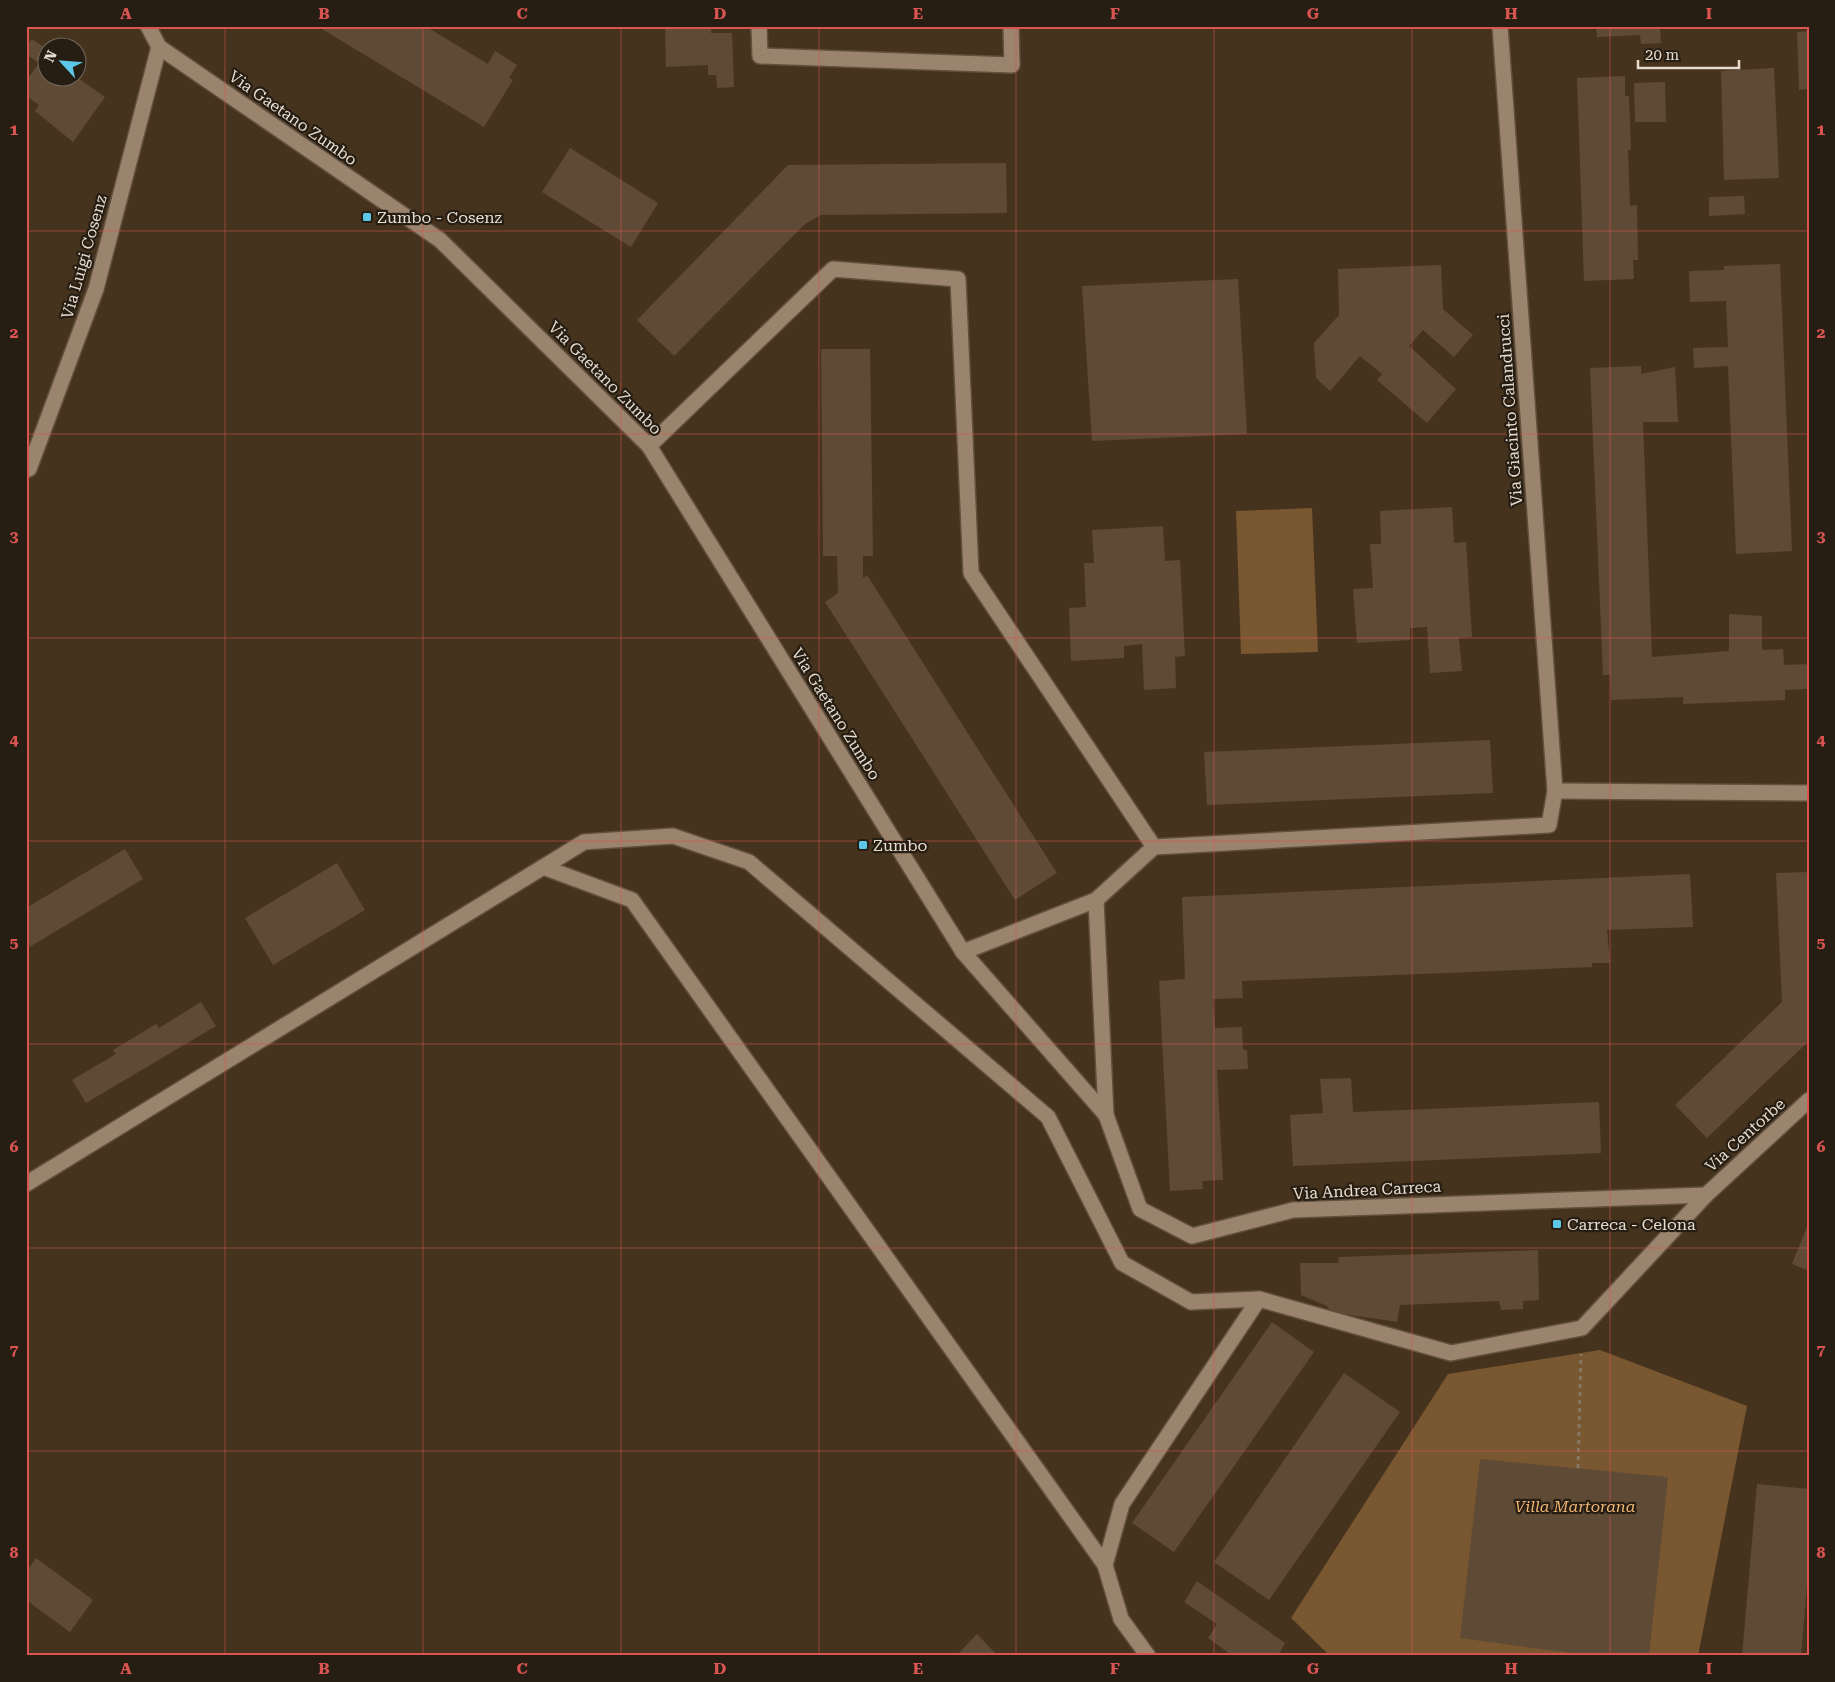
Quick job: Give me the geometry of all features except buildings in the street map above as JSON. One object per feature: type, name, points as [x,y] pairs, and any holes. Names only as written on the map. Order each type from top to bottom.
[{"type":"street","points":[[148,26],[159,47]]},
{"type":"street","points":[[759,26],[760,56],[1012,65],[1011,26]]},
{"type":"street","name":"Via Giacinto Calandrucci","points":[[1154,847],[1549,825],[1555,791],[1500,26]]},
{"type":"street","name":"Via Gaetano Zumbo","points":[[159,47],[440,240],[649,446],[963,952],[1106,1115]]},
{"type":"street","name":"Via Luigi Cosenz","points":[[26,470],[29,469],[96,288],[159,47]]},
{"type":"street","points":[[649,446],[833,269],[958,279],[971,574],[1154,847],[1096,900],[963,952]]},
{"type":"street","points":[[1555,791],[1809,793]]},
{"type":"street","points":[[26,1184],[584,842],[673,836],[749,862],[1048,1117],[1122,1263],[1191,1302],[1260,1299],[1451,1353],[1582,1328]]},
{"type":"street","points":[[543,867],[632,900],[1105,1565],[1121,1619],[1148,1656]]},
{"type":"street","points":[[1096,900],[1106,1115]]},
{"type":"street","name":"Via Centorbe","points":[[1582,1328],[1706,1194],[1809,1100]]},
{"type":"street","name":"Via Andrea Carreca","points":[[1106,1115],[1140,1209],[1192,1236],[1294,1210],[1706,1194]]},
{"type":"street","points":[[1105,1565],[1122,1504],[1260,1299]]},
{"type":"path","points":[[1578,1468],[1582,1328]]},
{"type":"green space","points":[[1312,508],[1318,652],[1241,654],[1236,511]]},
{"type":"green space","name":"Villa Martorana","points":[[1600,1350],[1747,1406],[1698,1656],[1330,1656],[1291,1618],[1448,1374]]},
{"type":"place","name":"Zumbo - Cosenz","points":[[367,217]]},
{"type":"place","name":"Zumbo","points":[[863,845]]},
{"type":"place","name":"Carreca - Celona","points":[[1557,1224]]}]
